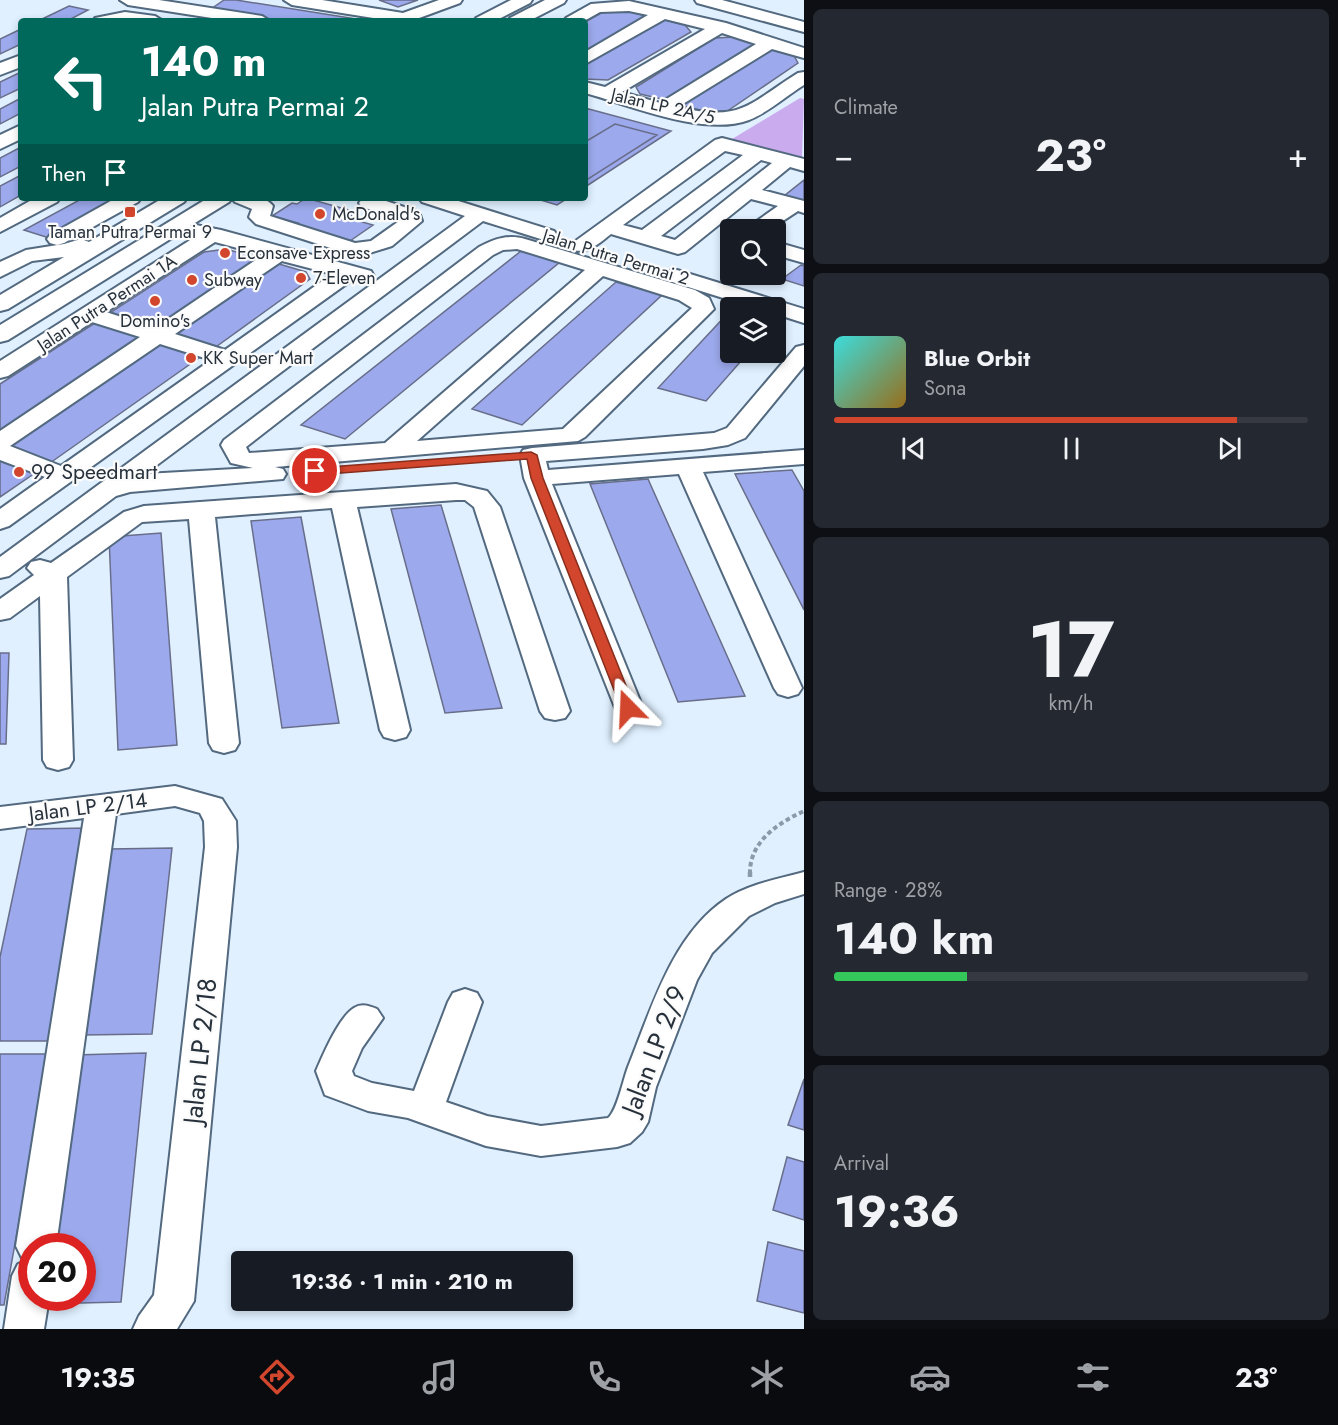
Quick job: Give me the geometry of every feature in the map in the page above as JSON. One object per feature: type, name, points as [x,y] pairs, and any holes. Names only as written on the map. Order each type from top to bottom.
[{"type":"street","points":[[128,0],[244,18]]},
{"type":"street","points":[[197,10],[215,0]]},
{"type":"street","points":[[292,0],[397,18]]},
{"type":"street","points":[[341,8],[363,0]]},
{"type":"street","points":[[406,18],[454,0]]},
{"type":"street","points":[[488,18],[524,0]]},
{"type":"street","points":[[524,18],[558,0]]},
{"type":"street","points":[[703,0],[804,27]]},
{"type":"street","points":[[733,0],[804,19]]},
{"type":"street","points":[[578,18],[603,6],[629,6],[720,27],[804,53]]},
{"type":"street","points":[[588,57],[662,14]]},
{"type":"street","points":[[608,93],[720,27]]},
{"type":"street","points":[[664,108],[771,42]]},
{"type":"street","points":[[0,70],[18,61]]},
{"type":"street","points":[[785,89],[804,77]]},
{"type":"street","name":"Jalan LP 2A/5","points":[[588,88],[713,119],[742,116],[785,89]]},
{"type":"street","points":[[785,89],[804,93]]},
{"type":"street","points":[[0,142],[18,133]]},
{"type":"street","points":[[581,246],[722,144],[795,163]]},
{"type":"street","points":[[645,238],[758,153]]},
{"type":"street","points":[[609,227],[678,248],[748,192],[795,163]]},
{"type":"street","points":[[748,192],[801,211]]},
{"type":"street","points":[[0,226],[45,201]]},
{"type":"street","points":[[57,239],[126,201]]},
{"type":"street","points":[[0,335],[217,201]]},
{"type":"street","points":[[250,201],[263,206],[259,218],[263,220],[353,249],[379,247],[412,221],[412,216],[374,201]]},
{"type":"street","points":[[436,201],[452,212],[456,224],[446,240]]},
{"type":"street","name":"Jalan Putra Permai 2","points":[[438,201],[804,316]]},
{"type":"street","points":[[0,304],[170,203]]},
{"type":"street","points":[[781,219],[801,211]]},
{"type":"street","points":[[786,231],[794,224],[801,211]]},
{"type":"street","points":[[8,564],[113,489],[480,214]]},
{"type":"street","points":[[0,271],[26,256],[68,250],[130,226]]},
{"type":"street","points":[[704,227],[720,230]]},
{"type":"street","points":[[446,240],[472,230],[493,228],[529,230]]},
{"type":"street","name":"Jalan Putra Permai 1A","points":[[154,241],[194,231],[214,234],[388,283]]},
{"type":"street","name":"Jalan Putra Permai 1A","points":[[0,371],[214,234]]},
{"type":"street","points":[[113,489],[132,482],[203,480],[492,450],[569,436],[576,432],[703,309],[701,303],[687,295],[530,246],[507,243],[493,246],[233,445],[240,458],[253,461],[392,450],[492,450],[535,469],[688,466],[804,457]]},
{"type":"street","points":[[0,247],[26,256]]},
{"type":"street","points":[[786,251],[804,256]]},
{"type":"street","points":[[0,442],[280,253]]},
{"type":"street","points":[[392,450],[600,268]]},
{"type":"street","points":[[0,521],[350,272]]},
{"type":"street","points":[[717,289],[722,285]]},
{"type":"street","points":[[89,314],[228,358]]},
{"type":"street","points":[[535,469],[729,437],[736,433],[804,352]]},
{"type":"street","points":[[0,451],[63,475]]},
{"type":"street","points":[[156,457],[203,480]]},
{"type":"street","points":[[688,466],[788,688]]},
{"type":"street","points":[[535,469],[628,708]]},
{"type":"street","points":[[0,612],[133,517],[456,492],[471,494],[482,498],[555,711]]},
{"type":"street","points":[[343,500],[395,730]]},
{"type":"street","points":[[201,510],[224,744]]},
{"type":"street","points":[[0,533],[4,536],[53,532]]},
{"type":"street","points":[[8,564],[54,574]]},
{"type":"street","points":[[54,574],[58,760]]},
{"type":"street","name":"Jalan LP 2/14","points":[[0,818],[175,796]]},
{"type":"street","name":"Jalan LP 2/18","points":[[153,1329],[174,1301],[221,847],[220,821],[211,806],[175,796]]},
{"type":"street","points":[[38,1233],[102,804]]},
{"type":"street","name":"Jalan LP 2/9","points":[[365,1018],[347,1042],[334,1071],[338,1085],[368,1097],[410,1104],[486,1131],[541,1141],[617,1132],[629,1122],[638,1087],[676,991],[699,945],[738,908],[758,897],[804,883]]},
{"type":"street","points":[[425,1109],[465,1002]]},
{"type":"street","points":[[24,1329],[27,1311]]},
{"type":"path","points":[[758,897],[749,882],[751,858],[767,835],[783,820],[804,811]]},
{"type":"shaded area","points":[[800,98],[804,99],[802,157],[732,139]]},
{"type":"building","points":[[224,0],[236,0],[350,18],[253,18],[208,11]]},
{"type":"building","points":[[379,0],[418,0],[398,7]]},
{"type":"building","points":[[69,6],[88,10],[73,18],[44,18]]},
{"type":"building","points":[[624,10],[650,17],[588,51],[588,20],[603,12]]},
{"type":"building","points":[[661,19],[685,25],[691,32],[608,80],[588,79],[588,60]]},
{"type":"building","points":[[18,30],[18,45],[0,54],[0,39]]},
{"type":"building","points":[[734,37],[760,45],[670,101],[640,94],[636,87],[715,38]]},
{"type":"building","points":[[769,49],[794,56],[798,63],[726,112],[709,113],[681,105]]},
{"type":"building","points":[[18,73],[18,89],[0,98],[0,82]]},
{"type":"building","points":[[18,100],[18,115],[0,124],[0,109]]},
{"type":"building","points":[[588,109],[671,131],[588,185]]},
{"type":"building","points":[[615,124],[657,135],[588,179],[588,140]]},
{"type":"building","points":[[18,149],[18,168],[0,177],[0,158]]},
{"type":"building","points":[[18,177],[18,197],[0,207],[0,186]]},
{"type":"building","points":[[804,180],[804,201],[784,196]]},
{"type":"building","points":[[77,201],[116,201],[49,238],[24,230]]},
{"type":"building","points":[[302,201],[317,201],[356,212],[348,218],[373,225],[347,243],[292,227],[298,223],[272,216],[292,203],[297,204]]},
{"type":"building","points":[[544,201],[563,201],[557,205]]},
{"type":"building","points":[[226,249],[261,259],[153,329],[108,314],[204,252]]},
{"type":"building","points":[[521,251],[560,262],[345,439],[301,425]]},
{"type":"building","points":[[269,261],[306,272],[310,279],[213,349],[166,333]]},
{"type":"building","points":[[801,265],[804,266],[804,286],[786,280],[786,276]]},
{"type":"building","points":[[616,282],[662,295],[522,425],[472,409]]},
{"type":"building","points":[[98,321],[145,336],[0,433],[0,384]]},
{"type":"building","points":[[720,322],[720,363],[739,363],[706,401],[658,388]]},
{"type":"building","points":[[156,340],[203,355],[50,463],[1,445]]},
{"type":"building","points":[[0,455],[38,471],[0,497]]},
{"type":"building","points":[[792,470],[804,491],[804,610],[735,474]]},
{"type":"building","points":[[648,479],[745,696],[678,702],[590,484]]},
{"type":"building","points":[[441,505],[502,708],[445,713],[391,509]]},
{"type":"building","points":[[301,517],[339,723],[282,728],[251,521]]},
{"type":"building","points":[[161,533],[177,745],[118,750],[109,537]]},
{"type":"building","points":[[0,653],[9,653],[6,744],[0,744]]},
{"type":"building","points":[[88,828],[50,1041],[0,1041],[0,957],[27,829]]},
{"type":"building","points":[[172,848],[152,1034],[82,1035],[109,849]]},
{"type":"building","points":[[146,1053],[121,1302],[96,1303],[96,1233],[50,1233],[74,1055]]},
{"type":"building","points":[[0,1054],[49,1054],[4,1305],[0,1305]]},
{"type":"building","points":[[804,1079],[804,1130],[788,1125]]},
{"type":"building","points":[[787,1157],[804,1162],[804,1220],[773,1210]]},
{"type":"building","points":[[768,1242],[804,1251],[804,1313],[757,1301]]},
{"type":"place","name":"Taman Putra Permai 9","points":[[130,212]]},
{"type":"place","name":"McDonald's","points":[[320,214]]},
{"type":"place","name":"Econsave Express","points":[[225,253]]},
{"type":"place","name":"7-Eleven","points":[[301,278]]},
{"type":"place","name":"Subway","points":[[192,280]]},
{"type":"place","name":"Domino's","points":[[155,301]]},
{"type":"place","name":"KK Super Mart","points":[[191,358]]},
{"type":"place","name":"99 Speedmart","points":[[19,472]]},
{"type":"route","points":[[315,471],[531,455],[537,478],[628,708]]}]
